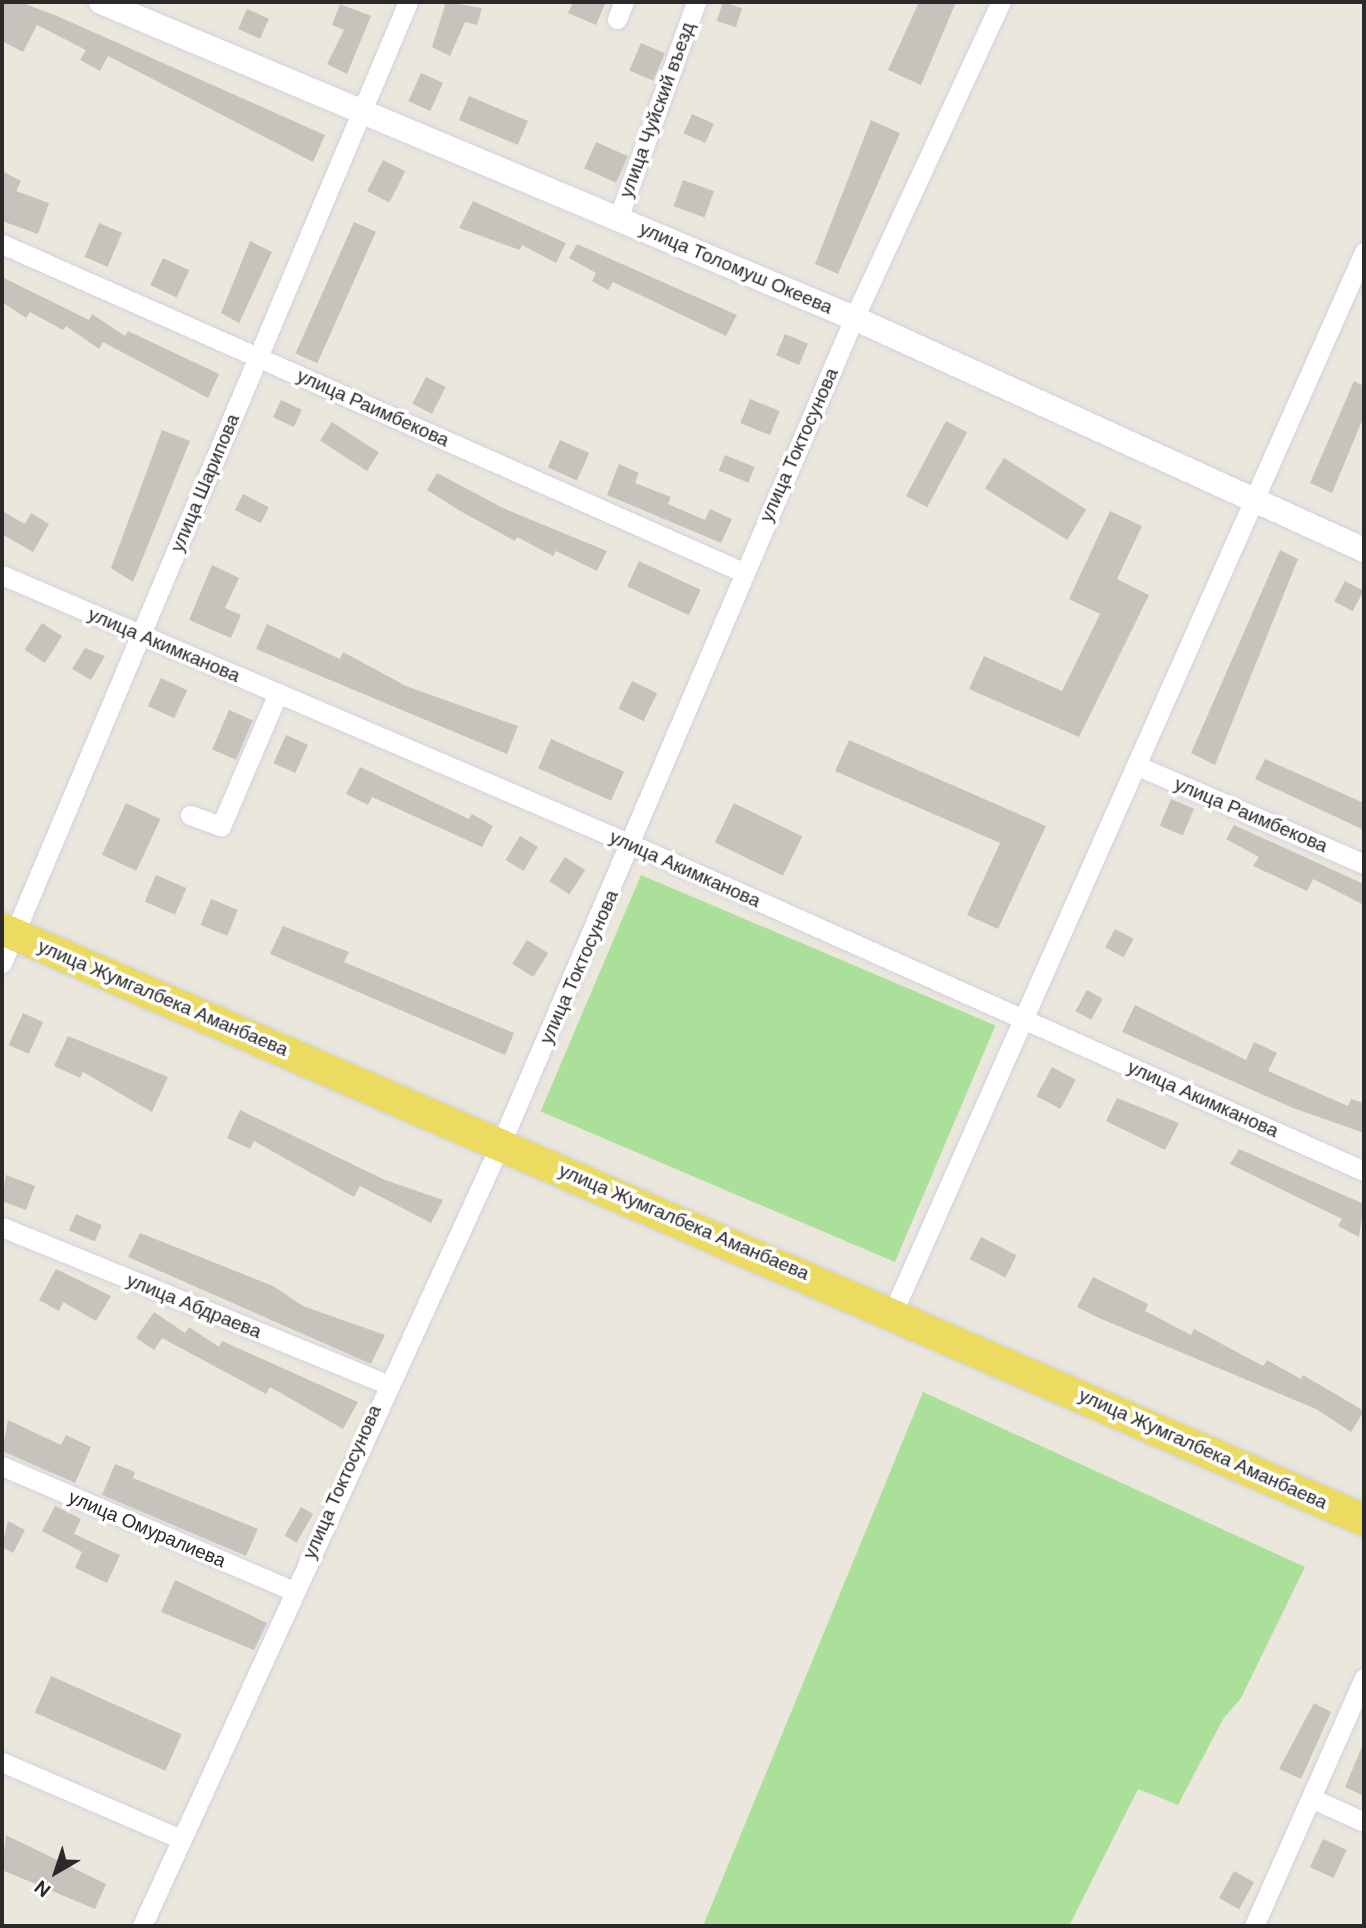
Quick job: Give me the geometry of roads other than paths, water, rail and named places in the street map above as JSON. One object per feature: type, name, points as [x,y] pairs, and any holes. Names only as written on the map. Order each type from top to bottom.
[{"type":"main road","name":"улица Жумгалбека Аманбаева","points":[[8,931],[893,1312],[1364,1520]]},
{"type":"street","name":"улица Толомуш Океева","points":[[102,2],[854,318],[1364,550]]},
{"type":"street","name":"улица Шарипова","points":[[2,963],[8,931],[141,636],[408,2]]},
{"type":"street","name":"улица Чуйский въезд","points":[[618,219],[696,2]]},
{"type":"street","name":"улица Токтосунова","points":[[142,1926],[387,1384],[501,1143],[633,845],[743,572],[854,318],[1001,2]]},
{"type":"street","name":"улица Раимбекова","points":[[2,244],[743,572]]},
{"type":"street","points":[[893,1312],[1138,766],[1364,252]]},
{"type":"street","name":"улица Акимканова","points":[[2,575],[633,845],[1364,1171]]},
{"type":"street","points":[[190,815],[221,826],[278,693]]},
{"type":"street","name":"улица Раимбекова","points":[[1138,766],[1364,864]]},
{"type":"street","name":"улица Абдраева","points":[[2,1227],[387,1384]]},
{"type":"street","name":"улица Омуралиева","points":[[2,1466],[293,1591]]},
{"type":"street","points":[[1254,1926],[1364,1678]]},
{"type":"street","points":[[2,1762],[181,1839]]},
{"type":"street","points":[[1311,1798],[1364,1822]]}]
